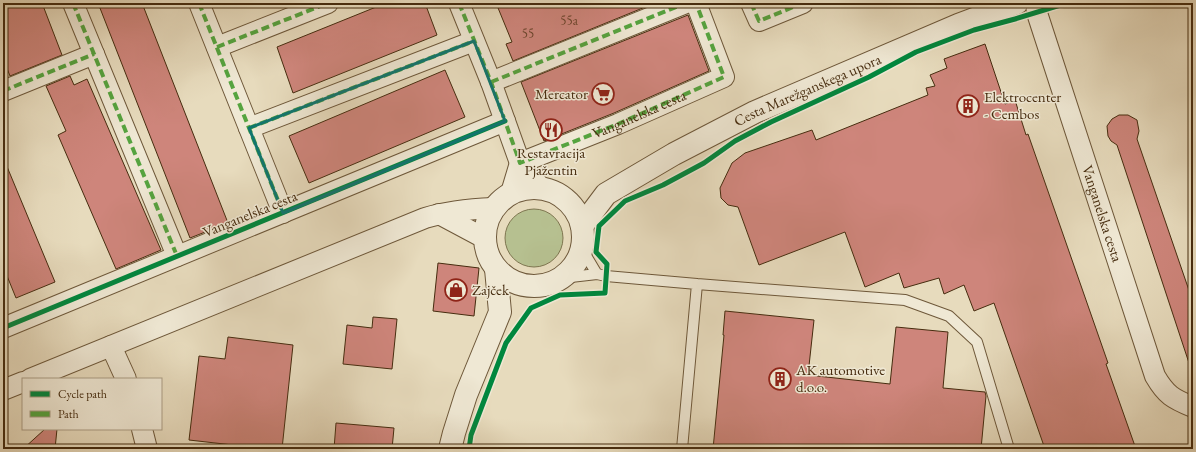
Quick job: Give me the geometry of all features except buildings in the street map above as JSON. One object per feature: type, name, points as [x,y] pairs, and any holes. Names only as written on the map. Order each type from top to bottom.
[{"type":"street","points":[[73,3],[177,256]]},
{"type":"street","name":"Vanganelska cesta","points":[[199,3],[283,213]]},
{"type":"street","points":[[217,48],[328,3]]},
{"type":"street","points":[[459,3],[491,82],[520,162],[541,188]]},
{"type":"street","points":[[491,82],[686,3]]},
{"type":"street","name":"Vanganelska cesta","points":[[520,162],[618,124],[724,77],[696,3]]},
{"type":"street","points":[[752,3],[759,21],[803,3]]},
{"type":"street","name":"Cesta Marežganskega upora","points":[[582,226],[606,194],[674,154],[755,112],[958,25],[1017,3]]},
{"type":"street","name":"Vanganelska cesta","points":[[1036,3],[1037,13],[1156,376],[1163,389],[1177,401],[1193,407]]},
{"type":"street","points":[[249,128],[474,41]]},
{"type":"street","points":[[3,91],[94,54]]},
{"type":"street","name":"Vanganelska cesta","points":[[3,328],[505,122]]},
{"type":"street","points":[[511,193],[520,162]]},
{"type":"street","points":[[526,188],[541,188],[563,197],[575,210],[582,226],[582,249],[578,260],[571,270],[562,278],[552,283],[540,286],[520,285],[503,276],[496,269],[487,255],[484,238],[487,222],[493,208],[504,197],[526,188]]},
{"type":"street","name":"Cesta Marežganskega upora","points":[[563,197],[606,194]]},
{"type":"street","points":[[32,378],[418,221],[439,214],[468,209],[493,208]]},
{"type":"street","points":[[439,214],[484,238]]},
{"type":"street","points":[[450,449],[466,394],[500,312],[496,269]]},
{"type":"street","points":[[500,312],[523,294],[529,286]]},
{"type":"street","points":[[111,346],[126,378]]},
{"type":"street","points":[[3,390],[22,382]]},
{"type":"street","points":[[142,430],[147,449]]},
{"type":"lane","points":[[582,249],[598,274]]},
{"type":"lane","points":[[562,278],[598,274],[697,284],[905,300],[949,316],[977,342],[1009,449]]},
{"type":"lane","points":[[682,449],[697,284]]},
{"type":"highlighted area","points":[[474,41],[505,121],[283,213],[249,128]]},
{"type":"green space","points":[[534,209],[545,211],[558,222],[561,227],[563,238],[561,249],[550,262],[545,265],[534,267],[523,265],[510,254],[507,249],[505,238],[507,227],[518,214],[523,211]]},
{"type":"marked path","points":[[73,3],[177,256]]},
{"type":"marked path","points":[[199,3],[283,213]]},
{"type":"marked path","points":[[217,47],[328,3]]},
{"type":"marked path","points":[[459,3],[491,82],[520,163],[618,124],[724,77],[696,3]]},
{"type":"marked path","points":[[491,82],[686,3]]},
{"type":"marked path","points":[[751,3],[759,21],[803,3]]},
{"type":"marked path","points":[[249,128],[474,41]]},
{"type":"marked path","points":[[3,91],[94,54]]},
{"type":"cycle path","points":[[469,449],[471,435],[506,343],[531,308],[560,295],[605,293],[607,264],[596,252],[599,226],[625,201],[663,185],[704,163],[735,141],[771,122],[869,77],[916,52],[974,30],[1067,3]]},
{"type":"cycle path","points":[[3,328],[505,121]]},
{"type":"place","name":"Mercator","points":[[603,94]]},
{"type":"place","name":"Elektrocenter - Cembos","points":[[968,106]]},
{"type":"place","name":"Restavracija Pjažentin","points":[[551,130]]},
{"type":"place","name":"Zajček","points":[[456,290]]},
{"type":"place","name":"AK automotive d.o.o.","points":[[780,379]]}]
